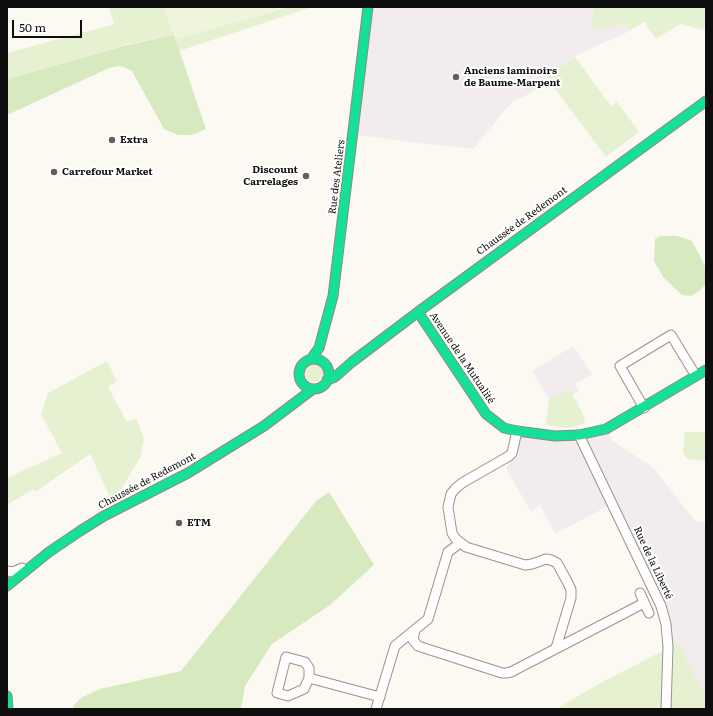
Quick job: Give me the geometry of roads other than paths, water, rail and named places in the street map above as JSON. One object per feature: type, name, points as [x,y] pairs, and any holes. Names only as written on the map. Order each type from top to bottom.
[{"type":"main road","name":"Rue des Ateliers","points":[[319,348],[334,290],[368,7]]},
{"type":"main road","name":"Chaussée de Redemont","points":[[327,380],[335,377],[352,362],[418,312],[706,101]]},
{"type":"main road","name":"Avenue de la Mutualité","points":[[418,312],[486,414],[504,428],[518,431],[555,436],[579,435],[612,427],[706,370]]},
{"type":"main road","points":[[305,362],[319,362],[329,373],[327,380],[322,387],[313,389],[305,386],[300,380],[299,375],[301,367],[305,362]]},
{"type":"main road","name":"Chaussée de Redemont","points":[[319,362],[341,365],[352,362]]},
{"type":"main road","name":"Chaussée de Redemont","points":[[290,405],[299,393],[300,380]]},
{"type":"main road","name":"Chaussée de Redemont","points":[[7,586],[57,547],[104,516],[188,473],[264,426],[313,389]]},
{"type":"main road","name":"Chaussée de Redemont","points":[[7,591],[16,578]]},
{"type":"main road","points":[[7,696],[8,709]]},
{"type":"street","points":[[644,408],[620,366],[672,335],[696,376]]},
{"type":"street","name":"Rue des Ateliers","points":[[319,348],[319,362]]},
{"type":"street","points":[[518,431],[512,453],[509,456],[462,483],[451,494],[448,507],[452,533],[455,538],[466,547],[525,565],[546,559],[557,563],[571,590],[571,598],[556,648]]},
{"type":"street","name":"Rue de la Liberté","points":[[579,435],[661,606],[666,624],[668,647],[666,709]]},
{"type":"street","points":[[376,709],[395,646],[428,619],[448,552],[460,543]]},
{"type":"street","points":[[7,571],[13,572],[19,570],[45,550],[50,547],[57,547]]},
{"type":"street","points":[[640,593],[649,613]]},
{"type":"street","points":[[415,630],[414,640],[415,644],[418,646],[502,673],[511,672],[644,603]]},
{"type":"street","points":[[286,657],[305,662],[309,668],[309,678],[304,688],[288,696],[277,693],[286,657]]},
{"type":"street","points":[[309,678],[380,697]]},
{"type":"place","name":"Anciens laminoirs de Baume-Marpent","points":[[456,77]]},
{"type":"place","name":"Extra","points":[[112,140]]},
{"type":"place","name":"Carrefour Market","points":[[54,172]]},
{"type":"place","name":"Discount Carrelages","points":[[306,176]]},
{"type":"place","name":"ETM","points":[[179,523]]}]
